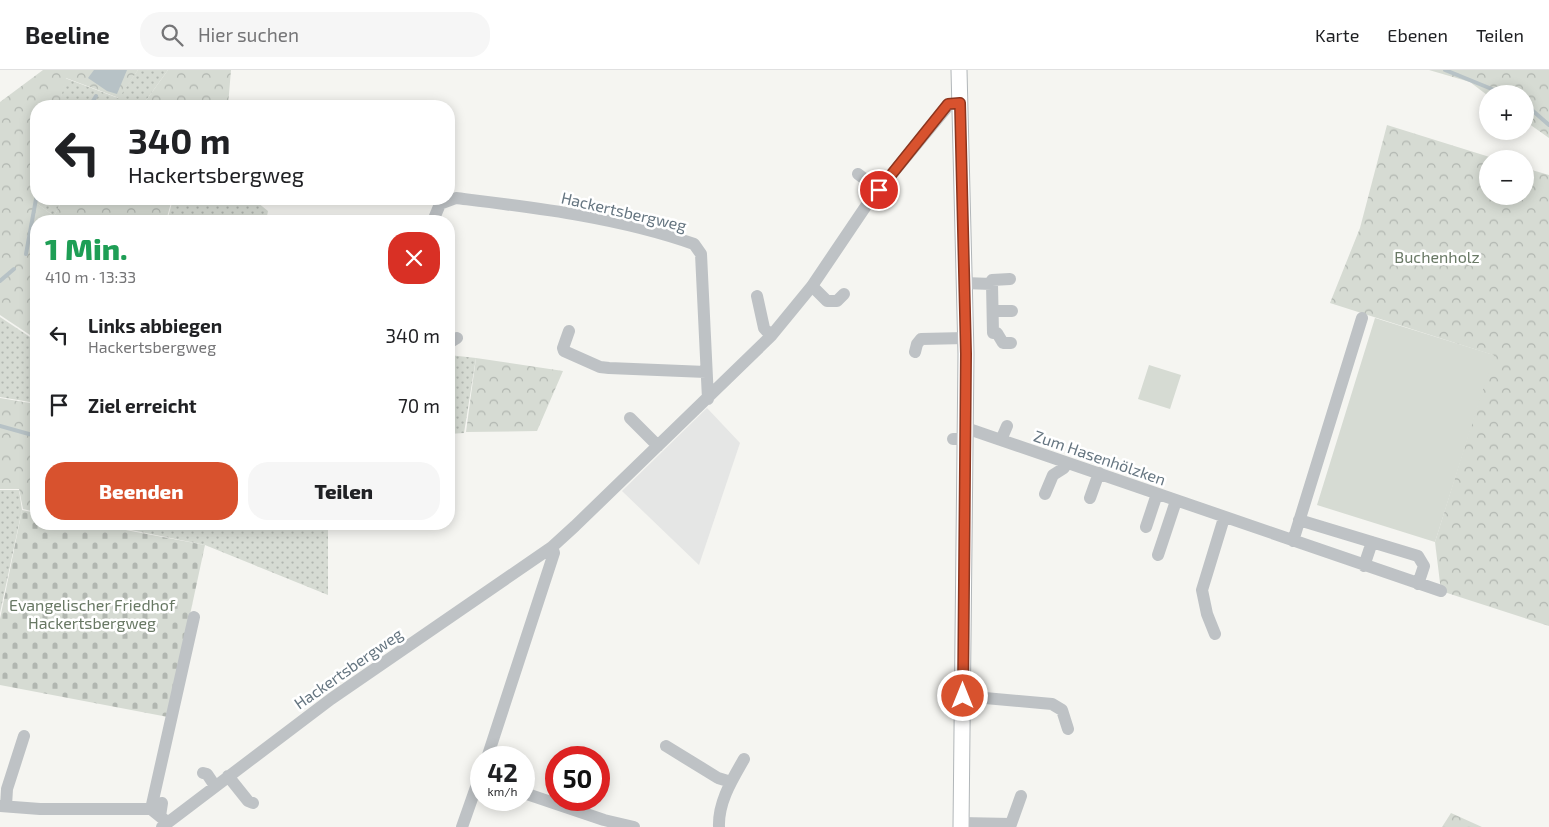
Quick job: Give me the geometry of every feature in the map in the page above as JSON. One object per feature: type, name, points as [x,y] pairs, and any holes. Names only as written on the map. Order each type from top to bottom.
[{"type":"main road","points":[[959,70],[966,338],[961,825]]},
{"type":"street","name":"Hackertsbergweg","points":[[160,819],[215,786],[331,698],[552,547],[708,399],[771,336],[879,190],[948,104],[960,103]]},
{"type":"street","points":[[858,174],[879,190]]},
{"type":"street","name":"Hackertsbergweg","points":[[455,198],[602,219],[694,244],[701,254],[708,399]]},
{"type":"street","points":[[818,272],[831,305],[844,294]]},
{"type":"street","points":[[1010,279],[992,280],[992,284],[993,333],[997,333],[1003,343],[1011,343]]},
{"type":"street","points":[[964,283],[992,284]]},
{"type":"street","points":[[757,296],[764,328],[771,336]]},
{"type":"street","points":[[993,311],[1012,311]]},
{"type":"street","points":[[1293,541],[1362,318]]},
{"type":"street","points":[[569,331],[563,348],[567,354],[600,367],[706,372]]},
{"type":"street","points":[[915,352],[921,339],[966,338]]},
{"type":"street","points":[[630,418],[658,446]]},
{"type":"street","points":[[1001,440],[1006,426]]},
{"type":"street","name":"Zum Hasenhölzken","points":[[965,439],[1001,440],[1064,469],[1123,477],[1157,494],[1211,512],[1236,525],[1293,541],[1442,591]]},
{"type":"street","points":[[1045,494],[1053,475],[1064,469]]},
{"type":"street","points":[[1090,498],[1099,473]]},
{"type":"street","points":[[1146,527],[1157,494]]},
{"type":"street","points":[[1158,556],[1176,501]]},
{"type":"street","points":[[1215,634],[1207,614],[1202,590],[1224,518]]},
{"type":"street","points":[[1299,520],[1418,556],[1424,566],[1418,584]]},
{"type":"street","points":[[1364,566],[1372,542]]},
{"type":"street","points":[[490,746],[552,562],[554,553],[552,547]]},
{"type":"street","points":[[160,819],[194,616]]},
{"type":"street","points":[[963,696],[1052,704],[1062,710],[1068,729]]},
{"type":"street","points":[[24,736],[3,806],[160,819]]},
{"type":"street","points":[[666,746],[718,778],[731,782]]},
{"type":"street","points":[[719,827],[720,812],[731,782],[744,759]]},
{"type":"street","points":[[203,773],[206,774],[215,786]]},
{"type":"street","points":[[228,776],[248,801],[253,803]]},
{"type":"street","points":[[961,825],[1011,824],[1021,796]]},
{"type":"street","points":[[535,797],[604,820],[634,827]]},
{"type":"street","points":[[160,819],[162,803]]},
{"type":"street","points":[[462,827],[470,804]]},
{"type":"shaded area","points":[[94,70],[127,70],[117,94],[107,91],[88,78]]},
{"type":"shaded area","points":[[707,408],[740,443],[699,565],[622,491]]},
{"type":"green space","points":[[43,70],[138,70],[119,98],[66,78],[60,100],[30,100],[30,205],[39,205],[53,215],[30,215],[30,335],[0,315],[0,102]]},
{"type":"green space","points":[[138,70],[168,70],[146,100],[60,100],[65,78],[118,98]]},
{"type":"green space","points":[[168,70],[231,70],[228,100],[146,100]]},
{"type":"green space","points":[[1429,70],[1549,70],[1549,138],[1534,127],[1534,85],[1479,85],[1479,89],[1470,82]]},
{"type":"green space","name":"Buchenholz","points":[[1387,125],[1479,154],[1479,205],[1534,205],[1534,171],[1549,175],[1549,626],[1441,591],[1435,542],[1493,355],[1330,303],[1360,228]]},
{"type":"green space","points":[[39,205],[60,205],[55,215]]},
{"type":"green space","points":[[60,205],[170,205],[168,215],[55,215]]},
{"type":"green space","points":[[171,205],[260,205],[268,211],[267,215],[169,215]]},
{"type":"green space","points":[[0,317],[30,337],[30,402],[0,397]]},
{"type":"green space","points":[[1375,318],[1494,355],[1435,542],[1317,505]]},
{"type":"green space","points":[[455,356],[476,358],[464,433],[455,434]]},
{"type":"green space","points":[[476,358],[563,371],[537,431],[466,432]]},
{"type":"green space","points":[[1149,365],[1181,375],[1170,409],[1138,399]]},
{"type":"green space","points":[[0,398],[30,403],[30,511],[23,509],[19,489],[0,489]]},
{"type":"green space","points":[[0,490],[19,490],[22,510],[0,613]]},
{"type":"green space","name":"Evangelischer Friedhof Hackertsbergweg","points":[[22,510],[30,512],[30,530],[126,530],[205,545],[168,717],[0,685],[0,619]]},
{"type":"green space","points":[[131,530],[328,530],[328,595],[205,545]]},
{"type":"green space","points":[[1451,813],[1482,827],[1442,827]]},
{"type":"waterway","points":[[1445,70],[1482,85]]},
{"type":"waterway","points":[[94,100],[96,96]]},
{"type":"waterway","points":[[1534,112],[1549,125]]},
{"type":"waterway","points":[[33,215],[35,205]]},
{"type":"waterway","points":[[26,254],[30,232]]},
{"type":"waterway","points":[[0,281],[14,269]]},
{"type":"waterway","points":[[0,426],[30,434]]},
{"type":"route","points":[[879,190],[948,104],[960,103],[966,354],[963,696]]}]
